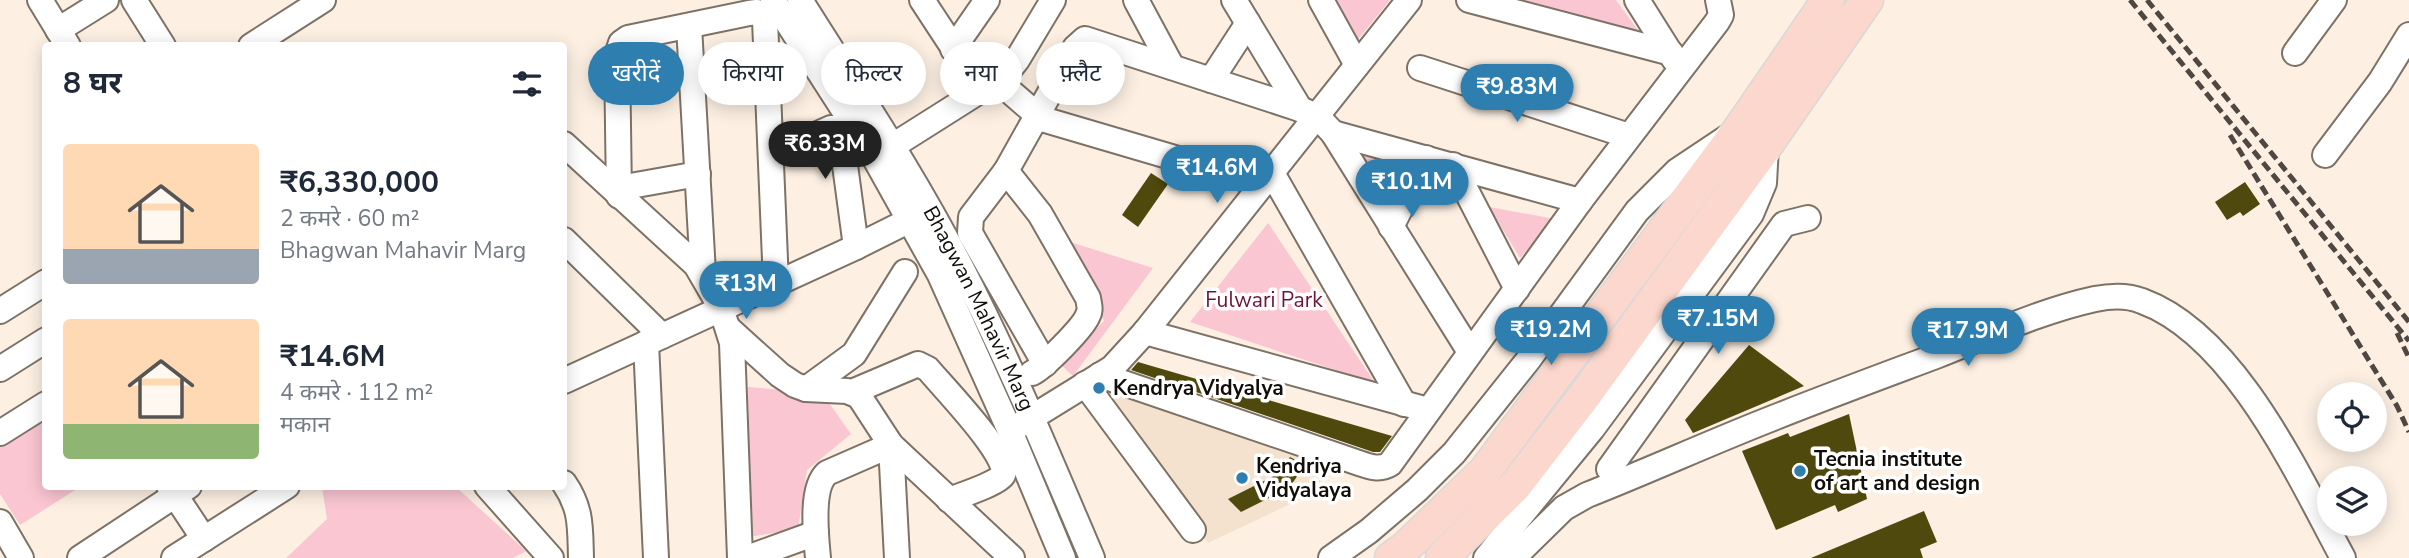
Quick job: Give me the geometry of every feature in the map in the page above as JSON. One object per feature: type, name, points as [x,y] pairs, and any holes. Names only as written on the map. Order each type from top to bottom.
[{"type":"main road","points":[[1391,558],[1405,548],[1485,471],[1738,131],[1828,0]]},
{"type":"main road","points":[[1442,558],[1516,486],[1766,146],[1867,0]]},
{"type":"street","points":[[40,0],[63,38],[106,0]]},
{"type":"street","points":[[134,0],[160,42]]},
{"type":"street","points":[[257,42],[323,0]]},
{"type":"street","name":"Bhagwan Mahavir Marg","points":[[773,0],[883,152]]},
{"type":"street","name":"Bhagwan Mahavir Marg","points":[[800,0],[919,215],[963,272],[1032,418],[1092,558]]},
{"type":"street","points":[[922,0],[949,42]]},
{"type":"street","points":[[958,42],[987,0]]},
{"type":"street","points":[[1022,52],[1053,0]]},
{"type":"street","points":[[1136,0],[1172,67]]},
{"type":"street","points":[[1234,0],[1391,227],[1471,352]]},
{"type":"street","points":[[1321,0],[1357,65]]},
{"type":"street","points":[[1010,431],[1093,380],[1121,358],[1145,332],[1409,0]]},
{"type":"street","points":[[1469,0],[1675,61]]},
{"type":"street","points":[[1637,0],[1675,61]]},
{"type":"street","points":[[1093,380],[1378,468],[1390,464],[1629,136],[1675,61],[1721,15],[1718,0]]},
{"type":"street","points":[[2295,53],[2334,0]]},
{"type":"street","points":[[619,192],[618,47],[628,38],[757,12],[762,14],[765,20],[776,284]]},
{"type":"street","points":[[1210,80],[1248,23]]},
{"type":"street","points":[[689,26],[703,273]]},
{"type":"street","points":[[2325,155],[2380,82],[2409,35]]},
{"type":"street","points":[[1045,364],[969,228],[971,217],[1006,171],[1075,48],[1085,39],[1210,80],[1426,158],[1580,201]]},
{"type":"street","points":[[1420,68],[1629,136]]},
{"type":"street","points":[[883,152],[957,105]]},
{"type":"street","points":[[1020,105],[1049,122],[1267,179],[1404,404]]},
{"type":"street","points":[[771,155],[831,128],[840,128],[856,247]]},
{"type":"street","points":[[1331,558],[1369,531],[1417,490],[1454,453],[1529,359],[1637,211],[1656,190],[1677,171],[1738,131]]},
{"type":"street","points":[[1486,558],[1591,429],[1751,214],[1765,183],[1766,146]]},
{"type":"street","points":[[567,147],[679,247],[703,273],[725,318],[732,343],[740,558]]},
{"type":"street","points":[[1391,227],[1426,158]]},
{"type":"street","points":[[1453,165],[1517,289]]},
{"type":"street","points":[[1006,171],[1040,214],[1088,298],[1090,307],[1087,319],[1045,364],[1034,373],[1013,378]]},
{"type":"street","points":[[619,192],[698,174]]},
{"type":"street","points":[[567,380],[654,339],[725,318],[776,284],[919,215]]},
{"type":"street","name":"Bhagwan Mahavir Marg","points":[[919,215],[940,275],[1063,558]]},
{"type":"street","points":[[1612,476],[1784,224],[1808,218]]},
{"type":"street","points":[[567,243],[654,339],[656,558]]},
{"type":"street","points":[[806,389],[854,354],[905,272]]},
{"type":"street","points":[[0,311],[42,287]]},
{"type":"street","points":[[1513,558],[1564,508],[1612,476],[1767,421],[2042,316],[2095,299],[2131,298],[2163,310],[2217,355],[2245,390],[2281,444],[2343,558]]},
{"type":"street","points":[[725,318],[788,382],[806,389],[852,392],[859,396],[891,445],[1012,558]]},
{"type":"street","points":[[1145,332],[1428,410]]},
{"type":"street","points":[[0,369],[42,343]]},
{"type":"street","points":[[852,392],[918,364],[928,369],[993,446],[1005,470],[1000,478],[949,500]]},
{"type":"street","points":[[1093,380],[1193,530]]},
{"type":"street","points":[[0,433],[42,407]]},
{"type":"street","points":[[1591,429],[1612,476]]},
{"type":"street","points":[[818,558],[816,533],[818,486],[821,478],[891,445]]},
{"type":"street","points":[[891,445],[896,547],[915,558]]},
{"type":"street","points":[[567,488],[578,510],[581,558]]},
{"type":"street","points":[[80,558],[177,490]]},
{"type":"street","points":[[179,490],[204,539]]},
{"type":"street","points":[[174,558],[281,490]]},
{"type":"street","points":[[490,490],[548,557]]},
{"type":"street","points":[[0,522],[21,558]]},
{"type":"street","points":[[747,558],[816,533]]},
{"type":"shaded area","name":"Kendriya Vidyalaya","points":[[1094,386],[1345,458],[1303,498],[1208,543]]},
{"type":"green space","points":[[1334,0],[1390,0],[1356,42]]},
{"type":"green space","points":[[1499,0],[1616,0],[1645,40]]},
{"type":"green space","points":[[1350,151],[1417,170],[1389,208]]},
{"type":"green space","points":[[1489,207],[1555,219],[1520,258]]},
{"type":"green space","name":"Fulwari Park","points":[[1268,223],[1375,383],[1190,322]]},
{"type":"green space","points":[[1067,241],[1153,268],[1073,376],[1060,364],[1104,321]]},
{"type":"green space","points":[[748,387],[822,393],[851,434],[807,470],[798,529],[749,537]]},
{"type":"green space","points":[[42,416],[42,490],[75,490],[20,525],[0,494],[0,443]]},
{"type":"green space","points":[[322,490],[459,490],[526,551],[513,558],[286,558],[327,519]]},
{"type":"building","points":[[1151,173],[1168,184],[1138,227],[1122,215]]},
{"type":"building","points":[[2245,182],[2260,204],[2243,216],[2240,212],[2227,220],[2215,202]]},
{"type":"building","points":[[1749,345],[1804,386],[1693,433],[1685,420]]},
{"type":"building","points":[[1138,362],[1392,436],[1380,452],[1373,452],[1131,370]]},
{"type":"building","points":[[1849,414],[1867,499],[1838,512],[1835,505],[1776,530],[1742,451],[1788,433],[1790,437]]},
{"type":"building","points":[[1290,457],[1305,465],[1289,488],[1241,512],[1228,499],[1276,475]]},
{"type":"building","points":[[1924,511],[1937,542],[1920,549],[1923,558],[1811,558]]},
{"type":"railway","points":[[2130,0],[2409,341]]},
{"type":"railway","points":[[2147,0],[2409,322]]},
{"type":"railway","points":[[2230,135],[2397,406],[2409,432]]},
{"type":"railway","points":[[2397,333],[2409,358]]},
{"type":"place","name":"Kendrya Vidyalya","points":[[1099,388]]},
{"type":"place","name":"Tecnia institute of art and design","points":[[1800,471]]},
{"type":"place","name":"Kendriya Vidyalaya","points":[[1242,478]]}]
